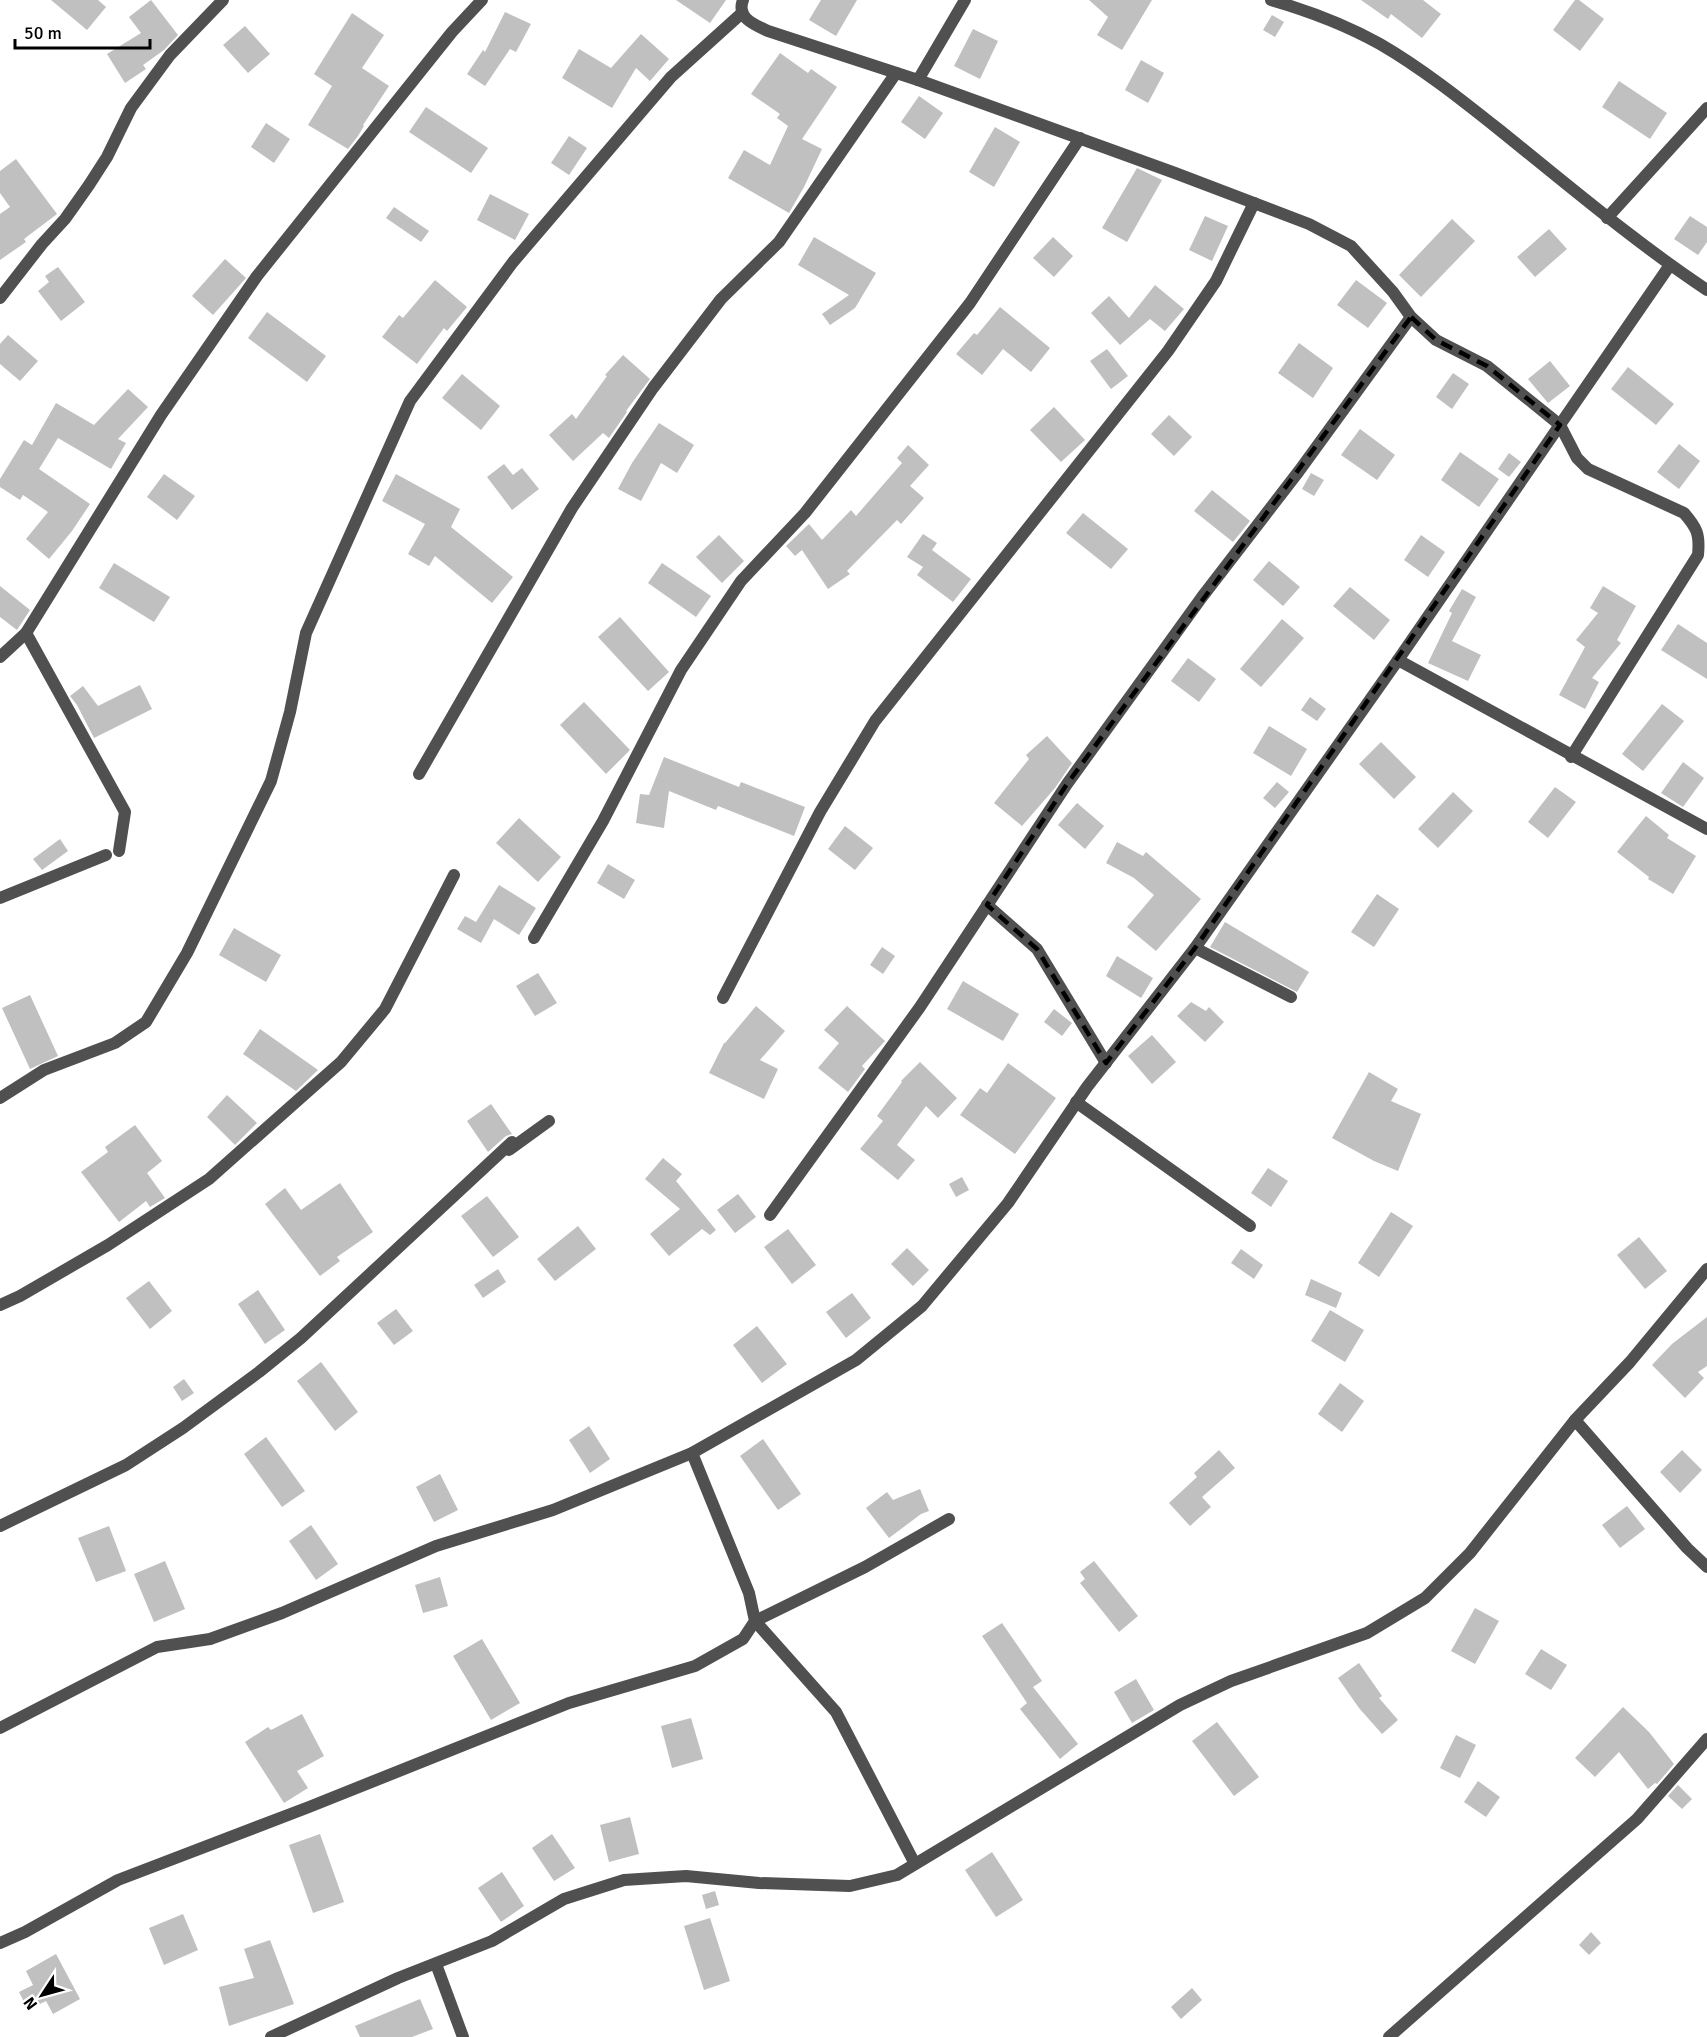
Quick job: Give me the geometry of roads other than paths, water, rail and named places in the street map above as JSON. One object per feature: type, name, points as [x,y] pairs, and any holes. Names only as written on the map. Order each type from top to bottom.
[{"type":"street","points":[[0,298],[42,244],[65,219],[89,185],[107,157],[137,99],[170,56],[223,0]]},
{"type":"street","points":[[0,657],[26,633],[161,415],[256,276],[452,32],[482,0]]},
{"type":"street","points":[[743,0],[742,13],[748,22],[768,31],[918,80],[1080,138],[1309,224],[1351,246],[1393,292],[1411,317],[1436,340],[1486,366],[1560,425],[1577,458],[1588,469],[1684,513],[1695,525],[1700,538],[1698,555],[1571,756]]},
{"type":"street","points":[[918,80],[965,0]]},
{"type":"street","points":[[1271,0],[1313,12],[1380,44],[1454,94],[1607,218],[1670,266],[1707,290]]},
{"type":"street","points":[[0,1098],[44,1070],[115,1043],[146,1022],[187,953],[271,781],[290,712],[306,633],[410,401],[513,262],[671,76],[742,13]]},
{"type":"street","points":[[419,774],[572,508],[653,388],[721,299],[779,242],[896,73]]},
{"type":"street","points":[[1607,218],[1707,108]]},
{"type":"street","points":[[534,938],[603,821],[681,670],[741,581],[805,513],[970,303],[1080,138]]},
{"type":"street","points":[[723,998],[820,812],[875,721],[1168,351],[1216,281],[1254,203]]},
{"type":"street","points":[[0,1728],[157,1647],[210,1639],[282,1612],[436,1546],[553,1510],[692,1453],[856,1360],[922,1306],[1008,1203],[1077,1102],[1196,948],[1670,266]]},
{"type":"street","points":[[770,1215],[920,1007],[1067,784],[1202,597],[1299,471],[1411,317]]},
{"type":"street","points":[[26,633],[125,812],[119,851]]},
{"type":"street","points":[[1398,660],[1707,829]]},
{"type":"street","points":[[0,898],[106,855]]},
{"type":"street","points":[[0,1305],[20,1296],[108,1245],[210,1179],[341,1062],[385,1009],[454,875]]},
{"type":"street","points":[[987,905],[1037,949],[1106,1063]]},
{"type":"street","points":[[1196,948],[1291,997]]},
{"type":"street","points":[[1077,1102],[1250,1226]]},
{"type":"street","points":[[481,1170],[549,1121]]},
{"type":"street","points":[[0,1526],[126,1465],[183,1428],[259,1372],[301,1338],[512,1142]]},
{"type":"street","points":[[271,2037],[387,1982],[492,1941],[564,1899],[624,1880],[686,1876],[759,1883],[850,1886],[897,1875],[1180,1705],[1231,1681],[1366,1633],[1425,1598],[1470,1553],[1575,1420],[1630,1362],[1707,1269]]},
{"type":"street","points":[[1575,1420],[1707,1568]]},
{"type":"street","points":[[692,1453],[749,1593],[755,1621],[836,1712],[915,1864]]},
{"type":"street","points":[[0,1943],[25,1932],[118,1880],[299,1811],[569,1703],[695,1666],[743,1639],[755,1621],[865,1567],[949,1518]]},
{"type":"street","points":[[1389,2037],[1637,1820],[1707,1739]]},
{"type":"street","points":[[436,1964],[464,2037]]}]
